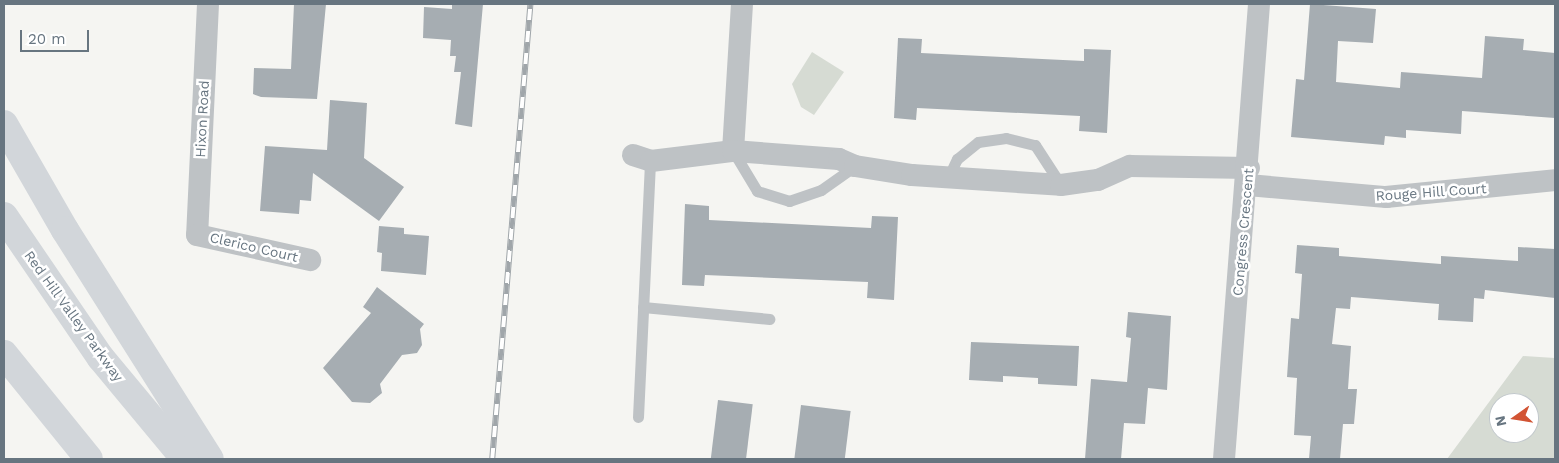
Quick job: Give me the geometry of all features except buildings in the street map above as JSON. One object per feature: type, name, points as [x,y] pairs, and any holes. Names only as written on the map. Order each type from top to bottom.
[{"type":"highway","points":[[4,124],[65,230],[210,459]]},
{"type":"highway","name":"Red Hill Valley Parkway","points":[[4,216],[101,358],[185,459]]},
{"type":"highway","points":[[4,354],[89,459]]},
{"type":"street","name":"Hixon Road","points":[[197,235],[208,4]]},
{"type":"street","points":[[733,151],[742,4]]},
{"type":"street","name":"Congress Crescent","points":[[1224,459],[1248,177],[1259,4]]},
{"type":"street","name":"Rouge Hill Court","points":[[641,158],[733,151],[839,159],[855,166],[948,178],[1061,184],[1098,180],[1130,166],[1157,164],[1386,197],[1555,180]]},
{"type":"street","name":"Clerico Court","points":[[197,235],[310,260]]},
{"type":"lane","points":[[948,178],[957,159],[978,142],[1006,138],[1036,145],[1061,184]]},
{"type":"lane","points":[[733,151],[757,191],[789,201],[821,190],[855,166]]},
{"type":"lane","points":[[638,417],[643,307],[641,158]]},
{"type":"lane","points":[[643,307],[769,319]]},
{"type":"shaded area","points":[[812,52],[844,72],[814,115],[801,107],[792,84]]},
{"type":"shaded area","points":[[1523,356],[1555,358],[1555,459],[1447,459],[1489,402],[1489,443],[1539,443],[1539,393],[1496,393]]},
{"type":"railway","points":[[492,459],[530,4]]}]
